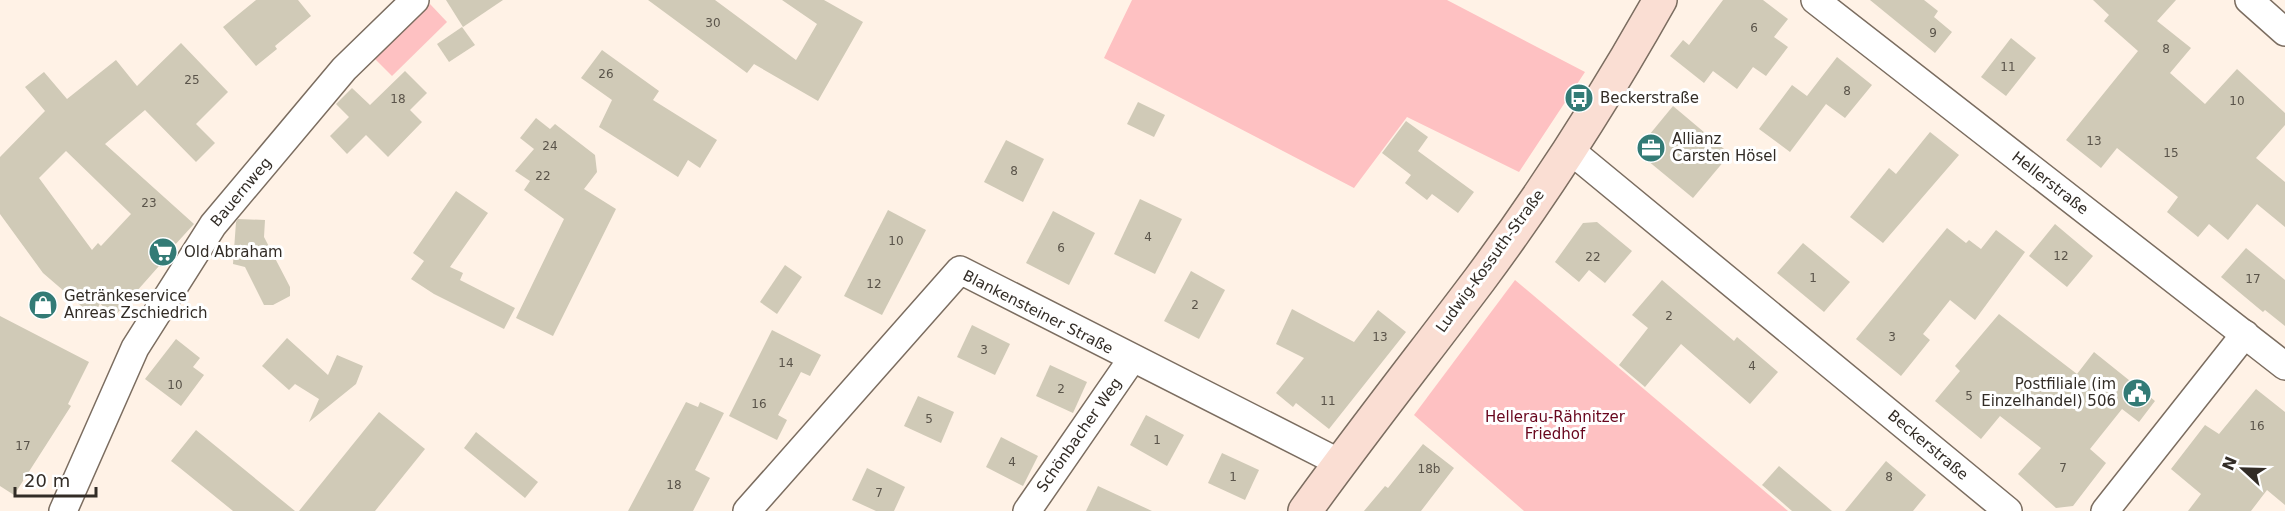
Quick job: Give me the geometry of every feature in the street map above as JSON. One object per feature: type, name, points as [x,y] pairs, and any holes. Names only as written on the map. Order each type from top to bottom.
[{"type":"street","name":"Bauernweg","points":[[63,511],[135,348],[213,225],[344,69],[415,0]]},
{"type":"street","name":"Ludwig-Kossuth-Straße","points":[[1305,511],[1481,277],[1570,150],[1615,80],[1660,0]]},
{"type":"street","name":"Hellerstraße","points":[[1815,0],[2285,366]]},
{"type":"street","points":[[2249,0],[2285,32]]},
{"type":"street","name":"Beckerstraße","points":[[1570,150],[2008,511]]},
{"type":"street","name":"Blankensteiner Straße","points":[[747,511],[960,270],[1340,463]]},
{"type":"street","points":[[2105,511],[2244,334]]},
{"type":"street","name":"Schönbacher Weg","points":[[1027,511],[1132,359]]},
{"type":"green space","points":[[1132,0],[1447,0],[1585,72],[1519,172],[1407,117],[1354,188],[1104,58]]},
{"type":"green space","points":[[430,4],[447,22],[392,76],[374,58]]},
{"type":"green space","name":"Hellerau-Rähnitzer Friedhof","points":[[1515,280],[1788,511],[1524,511],[1414,415]]},
{"type":"building","points":[[256,0],[298,0],[311,16],[275,46],[277,49],[256,66],[223,27]]},
{"type":"building","points":[[446,0],[503,0],[463,27]]},
{"type":"building","points":[[648,0],[715,0],[796,60],[817,24],[782,0],[824,0],[863,22],[818,101],[754,64],[747,73]]},
{"type":"building","points":[[1723,0],[1763,0],[1788,19],[1774,37],[1788,47],[1766,76],[1753,67],[1737,89],[1713,71],[1704,83],[1670,56],[1683,40],[1689,45]]},
{"type":"building","points":[[1870,0],[1924,0],[1938,11],[1934,17],[1952,32],[1935,53]]},
{"type":"building","points":[[2093,0],[2176,0],[2157,21],[2191,48],[2170,73],[2205,104],[2237,69],[2285,113],[2285,125],[2256,158],[2285,182],[2285,227],[2257,204],[2228,240],[2209,224],[2198,237],[2167,212],[2178,197],[2117,148],[2101,168],[2066,140],[2138,51],[2104,21],[2109,15]]},
{"type":"building","points":[[462,27],[475,45],[449,62],[437,44]]},
{"type":"building","points":[[2011,38],[2036,58],[2006,96],[1981,77]]},
{"type":"building","points":[[181,43],[228,92],[196,124],[215,143],[196,162],[145,110],[105,144],[194,224],[173,247],[177,250],[161,267],[159,266],[113,318],[100,303],[94,317],[43,273],[0,214],[0,157],[45,111],[25,87],[44,72],[67,99],[116,60],[137,86]],"holes":[[[66,151],[131,214],[101,246],[98,243],[92,250],[39,178]]]},
{"type":"building","points":[[602,50],[659,91],[653,100],[717,140],[700,168],[688,160],[678,177],[599,127],[612,100],[581,78]]},
{"type":"building","points":[[1837,57],[1872,85],[1845,118],[1826,104],[1790,152],[1759,129],[1792,85],[1807,96]]},
{"type":"building","points":[[405,71],[427,93],[410,110],[422,122],[388,157],[366,135],[347,154],[330,136],[349,117],[336,104],[352,88],[370,105]]},
{"type":"building","points":[[1138,102],[1165,115],[1154,137],[1127,124]]},
{"type":"building","points":[[1673,106],[1730,154],[1693,198],[1636,151]]},
{"type":"building","points":[[536,118],[550,129],[555,124],[595,155],[597,172],[584,189],[616,209],[553,336],[516,318],[564,219],[524,190],[530,181],[515,171],[534,149],[520,138]]},
{"type":"building","points":[[1406,121],[1428,137],[1418,151],[1474,192],[1458,213],[1432,194],[1427,200],[1405,183],[1411,175],[1382,153]]},
{"type":"building","points":[[1930,132],[1959,155],[1883,243],[1850,217],[1889,168],[1896,174]]},
{"type":"building","points":[[1006,140],[1044,159],[1023,202],[984,182]]},
{"type":"building","points":[[456,191],[488,213],[450,267],[463,273],[460,280],[515,308],[504,329],[434,294],[411,279],[424,261],[413,253]]},
{"type":"building","points":[[1140,199],[1182,219],[1155,274],[1114,254]]},
{"type":"building","points":[[888,210],[926,230],[882,315],[844,296]]},
{"type":"building","points":[[1053,211],[1095,233],[1069,285],[1026,263]]},
{"type":"building","points":[[238,219],[265,220],[264,237],[290,287],[290,296],[273,305],[264,305],[245,267],[233,264]]},
{"type":"building","points":[[1597,222],[1632,251],[1605,283],[1589,270],[1579,282],[1555,262],[1583,223]]},
{"type":"building","points":[[2055,224],[2093,256],[2067,287],[2029,256]]},
{"type":"building","points":[[1947,228],[1966,243],[1969,240],[1981,249],[1996,230],[2025,252],[1975,320],[1950,300],[1923,334],[1930,340],[1901,376],[1856,339]]},
{"type":"building","points":[[1803,243],[1850,282],[1824,312],[1777,273]]},
{"type":"building","points":[[2246,248],[2285,280],[2285,326],[2265,310],[2263,312],[2221,277]]},
{"type":"building","points":[[785,265],[802,277],[777,314],[760,302]]},
{"type":"building","points":[[1191,271],[1225,290],[1199,339],[1164,321]]},
{"type":"building","points":[[1662,280],[1734,341],[1737,337],[1778,372],[1750,404],[1681,344],[1645,387],[1619,365],[1648,328],[1632,315]]},
{"type":"building","points":[[1292,309],[1354,342],[1378,310],[1406,332],[1329,429],[1296,403],[1293,407],[1276,393],[1304,358],[1276,344]]},
{"type":"building","points":[[1999,314],[2077,374],[2094,352],[2155,401],[2139,422],[2122,409],[2090,449],[2106,463],[2073,506],[2056,508],[2018,474],[2041,448],[2000,416],[1981,439],[1935,401],[1960,371],[1955,366]]},
{"type":"building","points":[[0,316],[89,362],[68,404],[71,406],[14,495],[0,486]]},
{"type":"building","points":[[972,325],[1010,344],[995,375],[957,357]]},
{"type":"building","points":[[772,330],[821,355],[810,376],[801,372],[778,415],[787,420],[777,440],[729,416]]},
{"type":"building","points":[[287,338],[328,375],[337,355],[363,366],[356,384],[309,422],[319,399],[295,384],[289,390],[262,366]]},
{"type":"building","points":[[176,339],[200,358],[193,367],[204,375],[181,406],[145,379]]},
{"type":"building","points":[[1050,365],[1087,382],[1073,413],[1036,396]]},
{"type":"building","points":[[2256,389],[2285,412],[2285,505],[2267,490],[2251,511],[2188,511],[2201,494],[2171,469],[2205,425],[2219,434]]},
{"type":"building","points":[[918,396],[954,412],[941,443],[904,426]]},
{"type":"building","points":[[686,402],[698,407],[700,402],[724,413],[695,470],[710,478],[693,511],[628,511]]},
{"type":"building","points":[[379,412],[425,449],[375,511],[299,511]]},
{"type":"building","points":[[1146,415],[1184,435],[1167,466],[1130,445]]},
{"type":"building","points":[[196,430],[295,511],[233,511],[171,461]]},
{"type":"building","points":[[476,432],[538,482],[525,498],[464,448]]},
{"type":"building","points":[[1001,437],[1038,456],[1023,486],[986,467]]},
{"type":"building","points":[[1423,444],[1454,468],[1421,511],[1364,511],[1385,486],[1388,488]]},
{"type":"building","points":[[1222,453],[1259,470],[1245,500],[1208,483]]},
{"type":"building","points":[[1886,461],[1926,495],[1913,511],[1845,511]]},
{"type":"building","points":[[1779,466],[1832,511],[1792,511],[1762,485]]},
{"type":"building","points":[[867,468],[905,487],[894,511],[876,511],[852,500]]},
{"type":"building","points":[[1098,486],[1152,511],[1086,511]]},
{"type":"place","name":"Beckerstraße","points":[[1579,98]]},
{"type":"place","name":"Allianz Carsten Hösel","points":[[1651,148]]},
{"type":"place","name":"Old Abraham","points":[[163,252]]},
{"type":"place","name":"Getränkeservice Anreas Zschiedrich","points":[[43,305]]},
{"type":"place","name":"Postfiliale (im Einzelhandel) 506","points":[[2137,393]]}]
